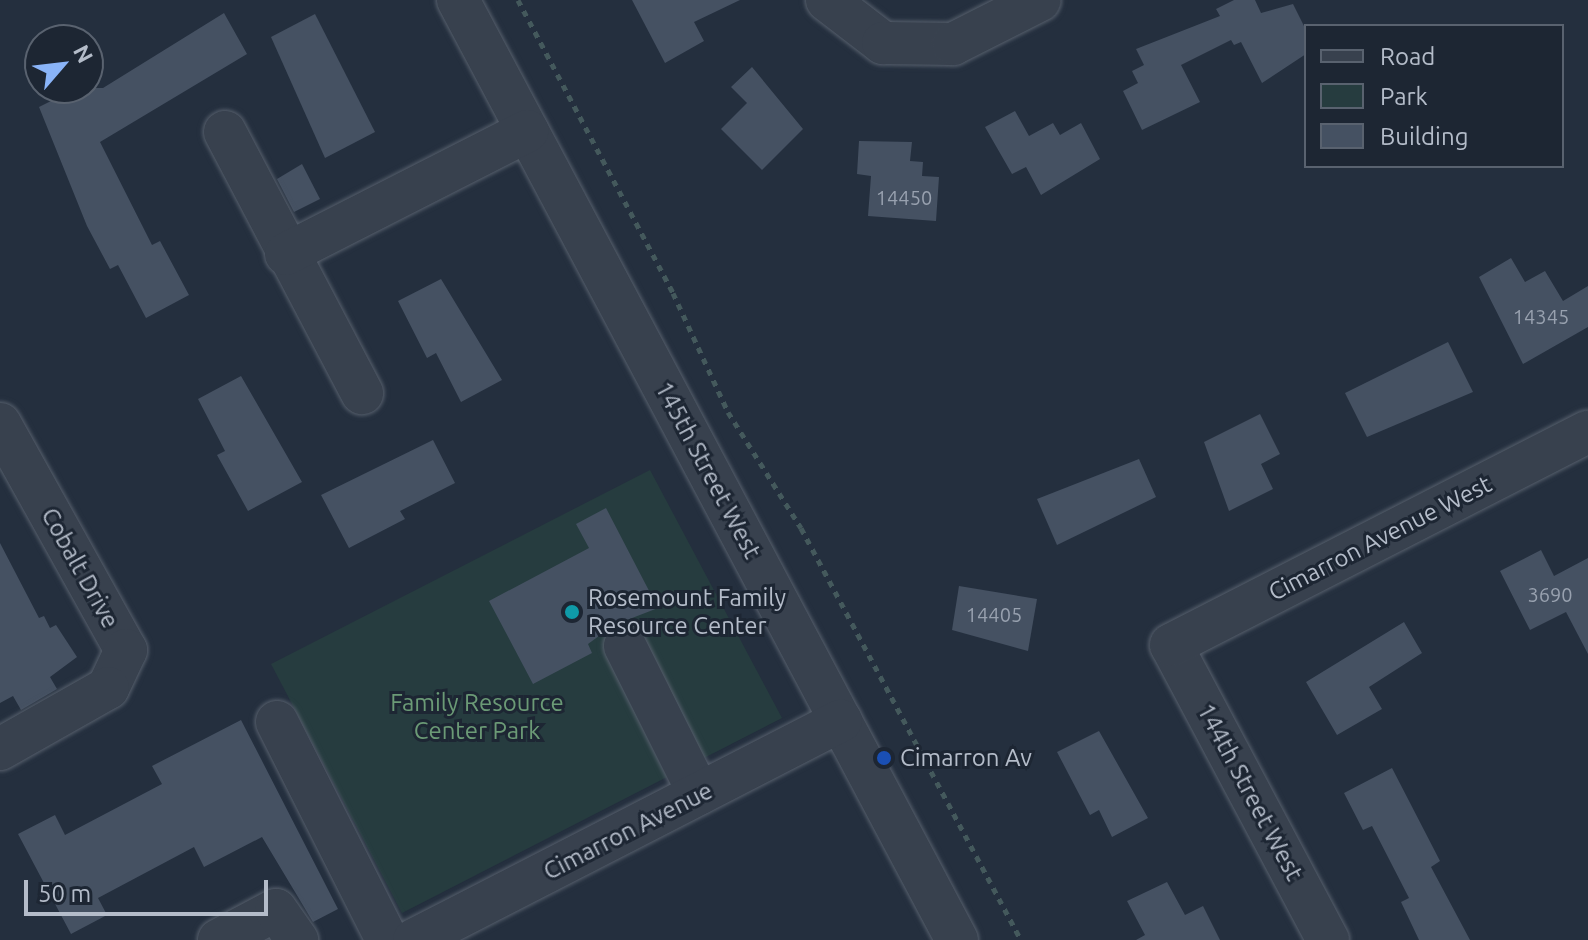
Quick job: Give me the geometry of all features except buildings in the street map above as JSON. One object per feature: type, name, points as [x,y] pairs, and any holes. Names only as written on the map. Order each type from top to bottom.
[{"type":"street","name":"145th Street West","points":[[458,0],[956,940]]},
{"type":"street","points":[[827,0],[883,43],[953,44],[1040,0]]},
{"type":"street","points":[[286,254],[527,131]]},
{"type":"street","points":[[225,132],[286,254],[362,393]]},
{"type":"street","name":"Cobalt Drive","points":[[0,424],[126,650],[108,688],[0,749]]},
{"type":"street","name":"Cimarron Avenue West","points":[[1171,645],[1588,432]]},
{"type":"street","name":"144th Street West","points":[[1171,645],[1328,940]]},
{"type":"street","points":[[625,646],[699,794]]},
{"type":"street","name":"Cimarron Avenue","points":[[414,940],[841,721]]},
{"type":"street","points":[[277,722],[387,940]]},
{"type":"street","points":[[219,940],[276,910],[297,940]]},
{"type":"path","points":[[518,0],[673,293],[728,412],[801,528],[1021,940]]},
{"type":"green space","name":"Family Resource Center Park","points":[[650,470],[782,718],[402,913],[271,664]]},
{"type":"place","name":"Rosemount Family Resource Center","points":[[572,612]]},
{"type":"place","name":"Cimarron Av","points":[[884,758]]}]
